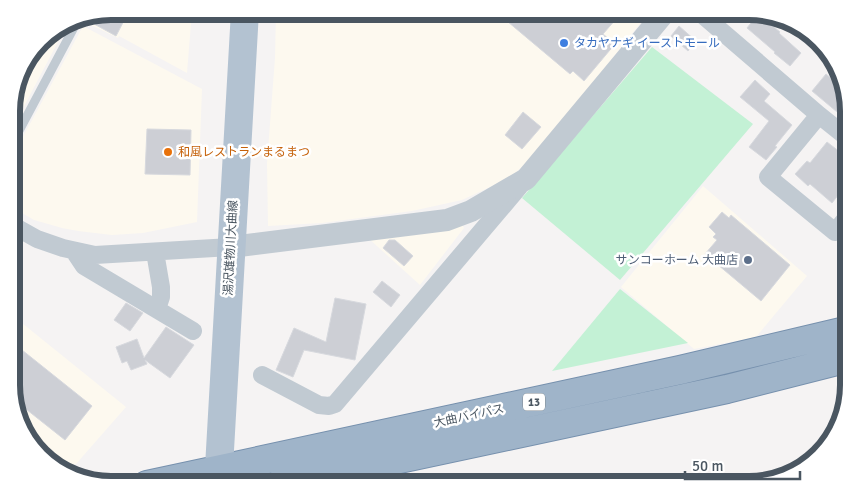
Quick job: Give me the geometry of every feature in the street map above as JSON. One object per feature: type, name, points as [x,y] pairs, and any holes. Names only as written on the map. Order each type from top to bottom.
[{"type":"highway","name":"大曲バイパス","points":[[223,476],[840,332]]},
{"type":"highway","name":"13","points":[[320,476],[727,389],[840,360]]},
{"type":"main road","name":"湯沢雄物川大曲線","points":[[219,476],[244,20]]},
{"type":"street","points":[[262,375],[319,405],[329,406],[335,404],[658,20]]},
{"type":"street","points":[[708,20],[840,132]]},
{"type":"street","points":[[819,115],[768,177],[835,232],[840,225]]},
{"type":"street","points":[[20,230],[37,240],[95,255],[231,248],[447,220],[471,211],[526,179]]},
{"type":"street","points":[[74,251],[84,266],[193,331]]},
{"type":"street","points":[[155,252],[161,287],[161,297],[157,309]]},
{"type":"lane","points":[[20,129],[74,28]]},
{"type":"shaded area","points":[[111,20],[191,20],[187,73],[119,36],[118,38],[88,23]]},
{"type":"shaded area","points":[[276,20],[643,20],[535,155],[514,174],[462,200],[412,211],[322,223],[268,226],[267,163],[275,58]]},
{"type":"shaded area","points":[[83,26],[202,89],[197,222],[143,233],[112,235],[62,228],[34,220],[20,212],[20,142]]},
{"type":"shaded area","points":[[62,34],[20,114],[23,88],[32,66],[43,51]]},
{"type":"shaded area","points":[[703,186],[807,276],[756,337],[694,349],[621,287]]},
{"type":"shaded area","points":[[461,223],[464,228],[420,285],[367,237]]},
{"type":"shaded area","points":[[20,321],[126,407],[76,464],[69,465],[56,457],[43,445],[29,425],[21,397]]},
{"type":"green space","points":[[652,47],[753,124],[620,280],[522,198]]},
{"type":"green space","points":[[620,289],[688,343],[552,371]]},
{"type":"building","points":[[124,20],[116,36],[91,22]]},
{"type":"building","name":"タカヤナギ イーストモール","points":[[506,20],[615,20],[603,34],[615,44],[584,81],[573,71],[570,74]]},
{"type":"building","points":[[753,20],[768,22],[801,53],[790,66],[747,28]]},
{"type":"building","points":[[679,26],[696,41],[688,51],[671,36]]},
{"type":"building","points":[[826,74],[835,81],[840,114],[812,91]]},
{"type":"building","points":[[755,80],[770,94],[764,101],[792,125],[766,160],[749,147],[769,121],[740,97]]},
{"type":"building","points":[[523,112],[541,127],[522,149],[505,135]]},
{"type":"building","name":"和風レストランまるまつ","points":[[147,129],[191,130],[190,175],[145,174]]},
{"type":"building","points":[[827,142],[840,152],[840,193],[832,203],[795,174],[807,161],[810,163]]},
{"type":"building","name":"サンコーホーム 大曲店","points":[[722,212],[729,218],[731,215],[790,265],[761,301],[705,254],[717,240],[713,237],[716,234],[709,227]]},
{"type":"building","points":[[389,240],[395,240],[413,256],[404,266],[383,248]]},
{"type":"building","points":[[382,281],[400,295],[391,307],[373,292]]},
{"type":"building","points":[[335,298],[366,304],[355,360],[304,350],[293,377],[276,370],[294,328],[326,342]]},
{"type":"building","points":[[126,303],[143,313],[130,331],[114,320]]},
{"type":"building","points":[[166,327],[194,345],[170,378],[145,360],[147,364],[131,370],[127,361],[122,363],[116,347],[137,339],[144,358]]},
{"type":"building","points":[[20,348],[92,406],[65,440],[23,407],[20,385]]},
{"type":"place","name":"タカヤナギ イーストモール","points":[[564,43]]},
{"type":"place","name":"和風レストランまるまつ","points":[[168,152]]},
{"type":"place","name":"サンコーホーム 大曲店","points":[[748,260]]}]
